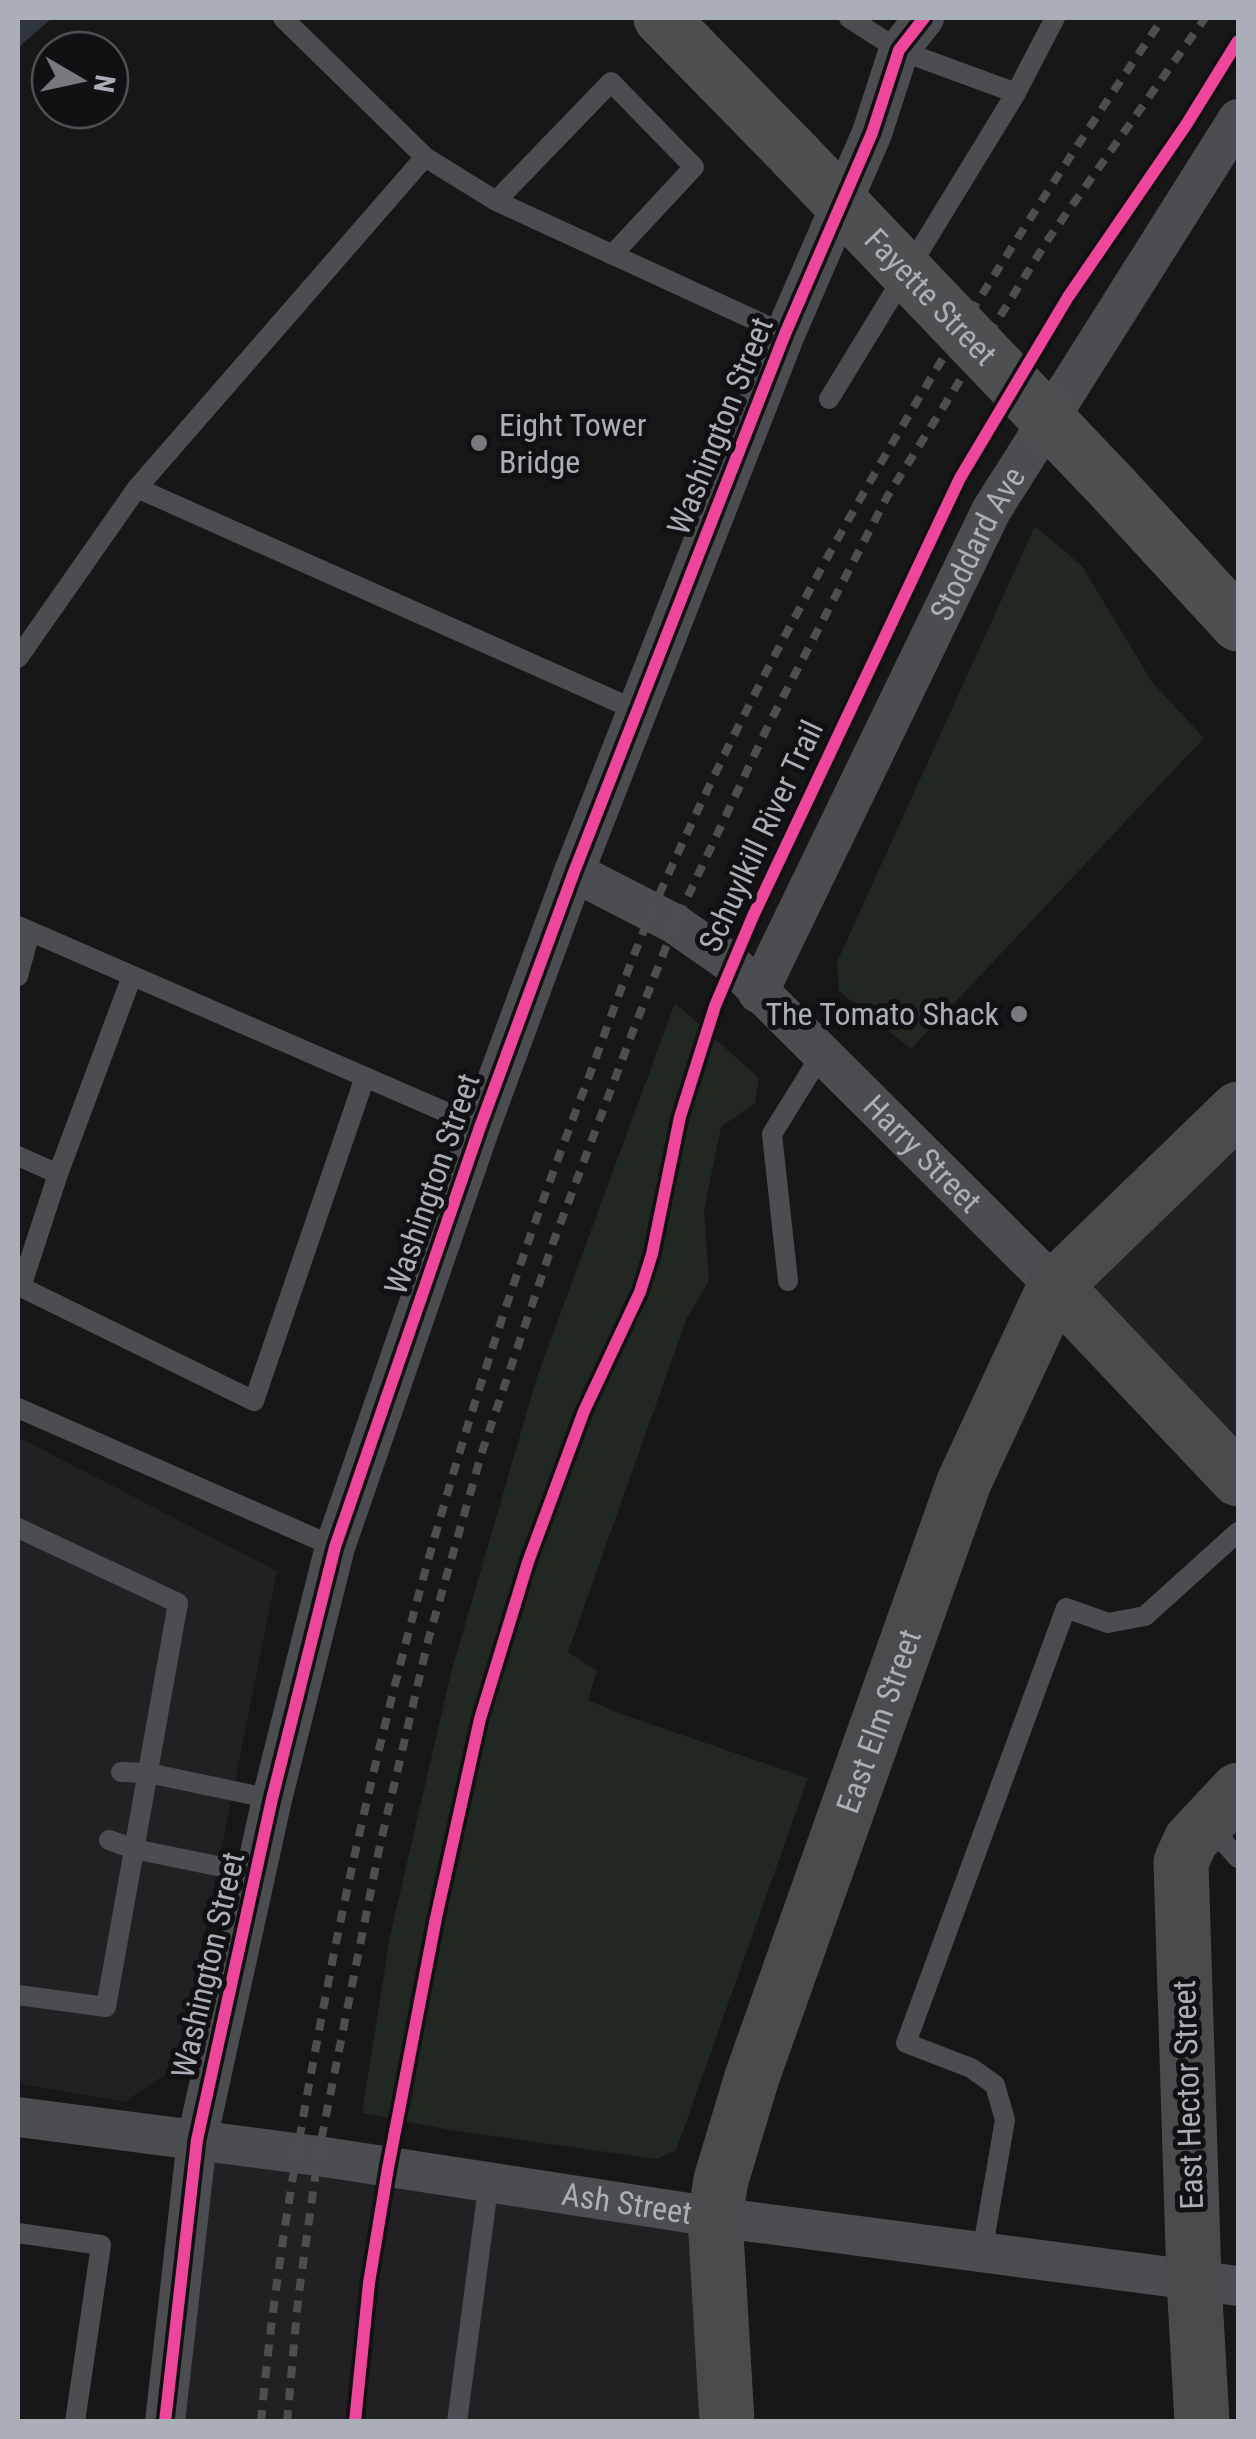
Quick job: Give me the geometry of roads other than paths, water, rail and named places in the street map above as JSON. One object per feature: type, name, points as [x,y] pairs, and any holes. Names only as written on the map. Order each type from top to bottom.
[{"type":"main road","name":"Fayette Street","points":[[661,18],[1113,488],[1238,624]]},
{"type":"main road","name":"East Elm Street","points":[[726,2422],[716,2217],[721,2180],[752,2077],[958,1500],[1055,1286],[1238,1109]]},
{"type":"main road","name":"Harry Street","points":[[1055,1286],[1238,1479]]},
{"type":"main road","name":"East Hector Street","points":[[1202,2422],[1216,2283],[1180,1862],[1190,1840],[1228,1823]]},
{"type":"street","name":"Washington Street","points":[[166,2422],[197,2140],[272,1800],[335,1546],[480,1128],[574,872],[785,334],[872,133],[899,50],[924,18]]},
{"type":"street","name":"Stoddard Ave","points":[[758,994],[991,511],[1238,119]]},
{"type":"street","name":"Harry Street","points":[[574,872],[675,924],[731,963],[1055,1286]]},
{"type":"street","name":"Ash Street","points":[[18,2117],[488,2181],[716,2217],[1216,2283]]},
{"type":"lane","points":[[283,18],[425,156],[496,201],[785,334]]},
{"type":"lane","points":[[849,18],[899,50],[1016,93]]},
{"type":"lane","points":[[829,399],[1016,93],[1055,18]]},
{"type":"lane","points":[[496,201],[611,82],[694,168],[612,255]]},
{"type":"lane","points":[[18,658],[137,488],[425,156]]},
{"type":"lane","points":[[137,488],[638,711]]},
{"type":"lane","points":[[18,976],[24,929],[480,1128]]},
{"type":"lane","points":[[132,976],[58,1174],[21,1287],[254,1402],[365,1078]]},
{"type":"lane","points":[[788,1281],[772,1134],[821,1055]]},
{"type":"lane","points":[[18,1156],[58,1174]]},
{"type":"lane","points":[[18,1408],[335,1546]]},
{"type":"lane","points":[[18,1528],[178,1603],[106,2007],[18,1994]]},
{"type":"lane","points":[[982,2252],[1004,2120],[995,2085],[971,2068],[906,2044],[1066,1608],[1108,1622],[1145,1616],[1238,1532]]},
{"type":"lane","points":[[121,1772],[148,1773],[272,1800]]},
{"type":"lane","points":[[109,1840],[134,1849],[256,1874]]},
{"type":"lane","points":[[457,2422],[488,2181]]},
{"type":"lane","points":[[18,2233],[101,2246],[75,2422]]},
{"type":"railway","points":[[261,2422],[274,2305],[301,2131],[333,1958],[383,1734],[474,1406],[618,996],[705,795],[823,565],[953,341],[1163,18]]},
{"type":"railway","points":[[287,2422],[298,2300],[318,2156],[380,1845],[428,1641],[482,1452],[553,1243],[633,1031],[675,924],[768,726],[887,497],[1049,238],[1205,18]]},
{"type":"place","name":"Eight Tower Bridge","points":[[479,443]]},
{"type":"place","name":"The Tomato Shack","points":[[1019,1014]]}]
